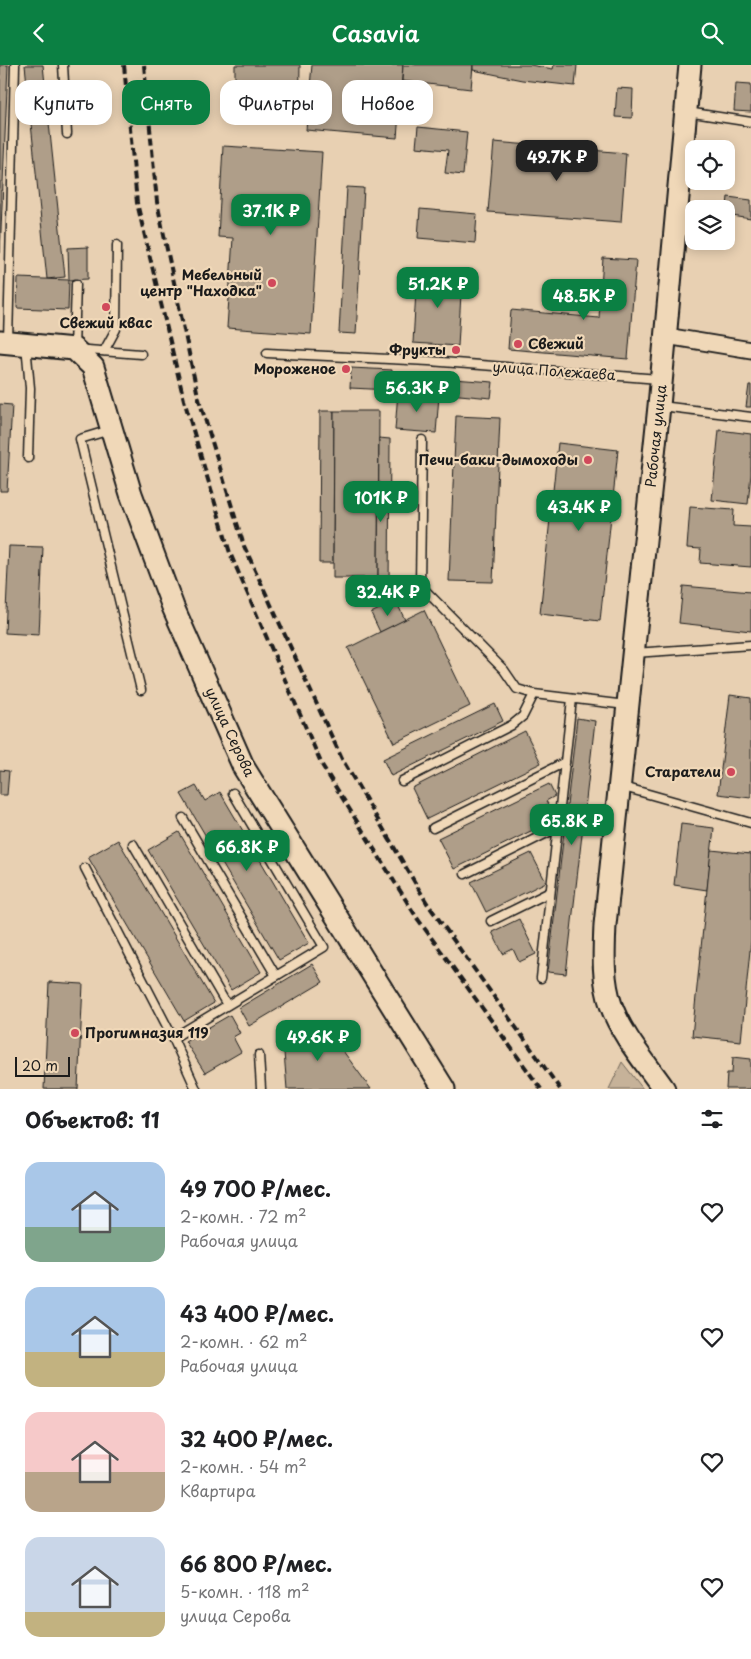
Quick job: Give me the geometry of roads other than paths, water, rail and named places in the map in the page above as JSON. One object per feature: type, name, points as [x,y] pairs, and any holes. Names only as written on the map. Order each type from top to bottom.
[{"type":"street","name":"Рабочая улица","points":[[664,1089],[624,1032],[611,1005],[606,982],[604,955],[605,925],[662,379],[690,65]]},
{"type":"street","points":[[666,336],[751,351]]},
{"type":"street","points":[[11,343],[74,349]]},
{"type":"street","name":"улица Серова","points":[[74,349],[93,367],[132,494],[173,607],[244,767],[444,1089]]},
{"type":"lane","points":[[15,65],[11,343],[30,388],[28,458]]},
{"type":"lane","points":[[63,65],[67,134]]},
{"type":"lane","points":[[687,112],[751,122]]},
{"type":"lane","points":[[104,351],[116,329],[117,245]]},
{"type":"lane","points":[[76,284],[74,349],[141,354]]},
{"type":"lane","name":"улица Полежаева","points":[[267,353],[429,361],[662,379]]},
{"type":"lane","points":[[659,406],[751,417]]},
{"type":"lane","points":[[112,429],[80,439],[141,691]]},
{"type":"lane","points":[[422,440],[420,585],[504,670],[517,689],[534,694],[629,706]]},
{"type":"lane","points":[[634,653],[751,645]]},
{"type":"lane","points":[[402,781],[512,725],[523,716],[534,694]]},
{"type":"lane","points":[[541,978],[572,699]]},
{"type":"lane","points":[[433,828],[565,762]]},
{"type":"lane","points":[[620,786],[751,823]]},
{"type":"lane","points":[[173,1038],[324,947],[233,793]]},
{"type":"lane","points":[[183,819],[276,976]]},
{"type":"lane","points":[[465,874],[557,828]]},
{"type":"lane","points":[[133,844],[227,1005]]},
{"type":"lane","points":[[84,868],[173,1038],[196,1089]]},
{"type":"lane","points":[[491,921],[550,891]]},
{"type":"lane","points":[[259,1055],[260,1089]]},
{"type":"railway","points":[[124,65],[137,203],[184,400],[230,553],[322,765],[417,918],[541,1089]]},
{"type":"railway","points":[[144,65],[157,202],[198,396],[244,546],[342,759],[427,903],[560,1089]]},
{"type":"place","name":"Мебельный центр \"Находка\"","points":[[272,283]]},
{"type":"place","name":"Свежий квас","points":[[106,307]]},
{"type":"place","name":"Свежий","points":[[518,344]]},
{"type":"place","name":"Фрукты","points":[[456,350]]},
{"type":"place","name":"Мороженое","points":[[346,369]]},
{"type":"place","name":"Печи-баки-дымоходы","points":[[588,460]]},
{"type":"place","name":"Старатели","points":[[731,772]]},
{"type":"place","name":"Прогимназия 119","points":[[75,1033]]}]
